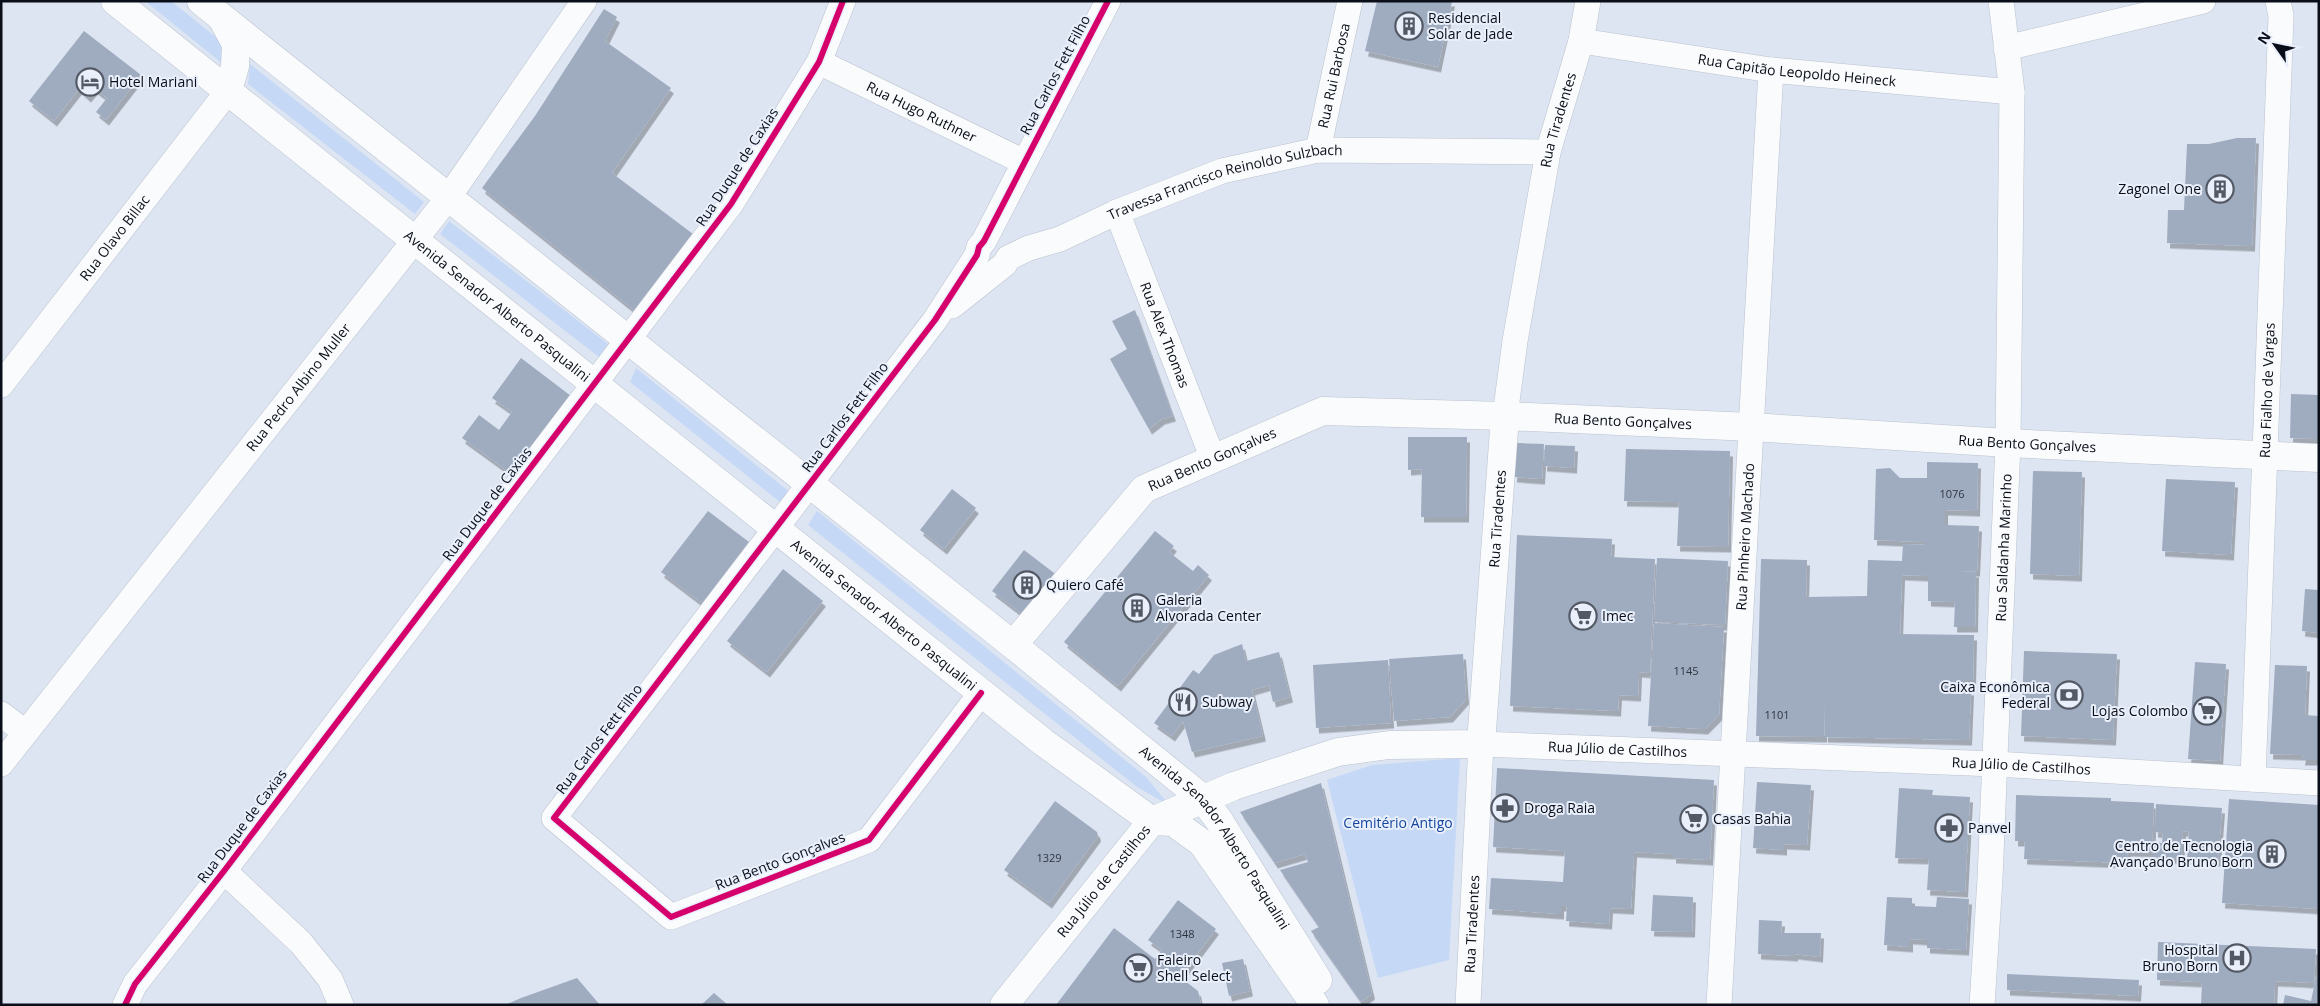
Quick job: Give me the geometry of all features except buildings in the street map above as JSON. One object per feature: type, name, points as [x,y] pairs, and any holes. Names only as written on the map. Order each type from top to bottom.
[{"type":"main road","name":"Avenida Senador Alberto Pasqualini","points":[[115,1],[1043,742],[1152,821],[1173,822],[1202,844],[1320,1001]]},
{"type":"main road","name":"Avenida Senador Alberto Pasqualini","points":[[201,1],[1013,645],[1202,798],[1218,819],[1320,1001]]},
{"type":"main road","points":[[222,18],[236,44],[235,66],[228,91]]},
{"type":"main road","name":"Rua Bento Gonçalves","points":[[1013,645],[1144,489],[1323,411],[1505,416],[1751,428],[2008,444],[2319,458]]},
{"type":"main road","name":"Rua Tiradentes","points":[[1481,744],[1505,416]]},
{"type":"main road","name":"Rua Júlio de Castilhos","points":[[1009,1002],[1152,821],[1202,798],[1338,752],[1389,745],[1481,744]]},
{"type":"street","name":"Rua Pedro Albino Muller","points":[[1,764],[448,198],[584,1]]},
{"type":"street","name":"Rua Duque de Caxias","points":[[125,1005],[135,984],[224,871],[731,204],[819,62],[843,1]]},
{"type":"street","name":"Rua Carlos Fett Filho","points":[[1000,250],[1007,195],[1108,1]]},
{"type":"street","name":"Rua Rui Barbosa","points":[[1318,150],[1350,1]]},
{"type":"street","name":"Rua Tiradentes","points":[[1505,416],[1515,341],[1548,152],[1581,41],[1588,1]]},
{"type":"street","name":"Rua Saldanha Marinho","points":[[1982,1005],[1995,764],[2008,444],[2012,92],[2001,1]]},
{"type":"street","points":[[2006,48],[2203,1]]},
{"type":"street","name":"Rua Fialho de Vargas","points":[[2253,779],[2281,16],[2278,1]]},
{"type":"street","name":"Rua Capitão Leopoldo Heineck","points":[[1581,41],[1771,70],[2012,92]]},
{"type":"street","name":"Rua Hugo Ruthner","points":[[819,62],[1024,162]]},
{"type":"street","name":"Rua Pinheiro Machado","points":[[1719,1005],[1771,70]]},
{"type":"street","name":"Rua Olavo Billac","points":[[1,385],[228,91]]},
{"type":"street","name":"Travessa Francisco Reinoldo Sulzbach","points":[[935,320],[1000,250],[1060,239],[1117,212],[1222,171],[1318,150],[1548,152]]},
{"type":"street","name":"Rua Alex Thomas","points":[[1117,212],[1213,459]]},
{"type":"street","name":"Rua Carlos Fett Filho","points":[[554,818],[935,320]]},
{"type":"street","name":"Rua Bento Gonçalves","points":[[554,818],[671,917],[869,840],[981,693]]},
{"type":"street","points":[[1,714],[25,732]]},
{"type":"street","name":"Rua Tiradentes","points":[[1468,1005],[1481,744]]},
{"type":"street","name":"Rua Júlio de Castilhos","points":[[1481,744],[1995,764],[2319,783]]},
{"type":"street","points":[[224,871],[301,943],[330,979],[341,1005]]},
{"type":"green space","points":[[145,1],[171,1],[222,42],[223,64]]},
{"type":"green space","points":[[250,64],[424,202],[415,214],[248,84]]},
{"type":"green space","points":[[449,221],[608,344],[599,357],[440,234]]},
{"type":"green space","points":[[636,368],[787,490],[786,507],[630,382]]},
{"type":"green space","points":[[817,511],[1146,777],[1169,805],[1137,787],[808,525]]},
{"type":"green space","name":"Cemitério Antigo","points":[[1460,758],[1449,960],[1378,978],[1327,780],[1372,765]]},
{"type":"cycle path","points":[[125,1005],[135,984],[224,871],[731,204],[819,62],[843,1]]},
{"type":"cycle path","points":[[981,693],[869,840],[671,917],[554,818],[935,320],[977,255],[979,247],[984,241],[1108,1]]},
{"type":"place","name":"Residencial Solar de Jade","points":[[1409,26]]},
{"type":"place","name":"Hotel Mariani","points":[[90,82]]},
{"type":"place","name":"Zagonel One","points":[[2220,189]]},
{"type":"place","name":"Quiero Café","points":[[1027,585]]},
{"type":"place","name":"Galeria Alvorada Center","points":[[1137,608]]},
{"type":"place","name":"Imec","points":[[1583,616]]},
{"type":"place","name":"Caixa Econômica Federal","points":[[2069,695]]},
{"type":"place","name":"Subway","points":[[1183,702]]},
{"type":"place","name":"Lojas Colombo","points":[[2207,711]]},
{"type":"place","name":"Droga Raia","points":[[1505,808]]},
{"type":"place","name":"Casas Bahia","points":[[1694,819]]},
{"type":"place","name":"Panvel","points":[[1949,828]]},
{"type":"place","name":"Centro de Tecnologia Avançado Bruno Born","points":[[2272,854]]},
{"type":"place","name":"Hospital Bruno Born","points":[[2237,958]]},
{"type":"place","name":"Faleiro Shell Select","points":[[1138,968]]}]
